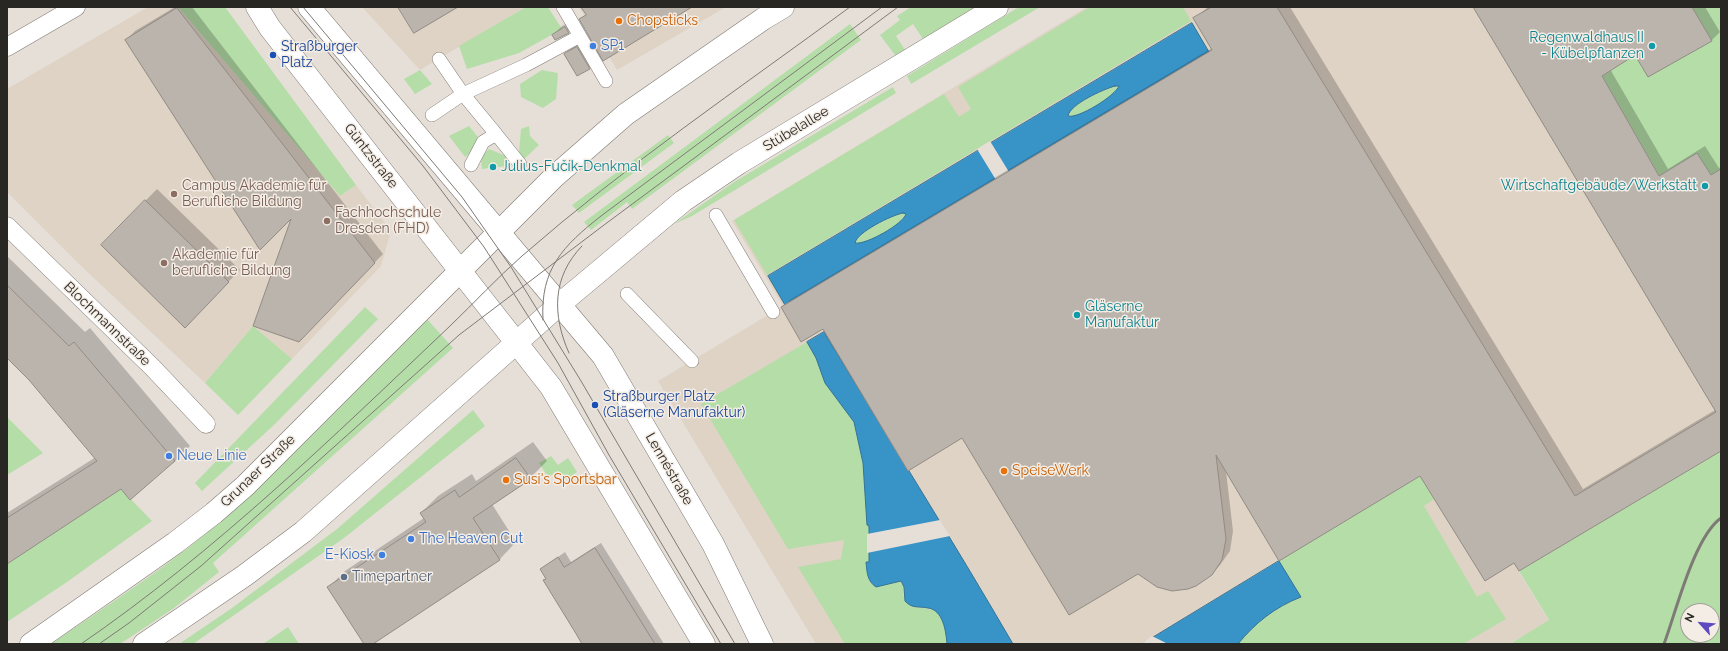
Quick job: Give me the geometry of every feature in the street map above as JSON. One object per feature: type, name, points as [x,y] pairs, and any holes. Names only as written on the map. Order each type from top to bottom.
[{"type":"main road","name":"Güntzstraße","points":[[257,7],[270,28],[517,342]]},
{"type":"main road","points":[[144,644],[244,576],[303,532],[560,304],[498,233],[382,91],[309,7]]},
{"type":"main road","points":[[461,270],[542,188],[626,114],[763,19],[783,7]]},
{"type":"main road","name":"Stübelallee","points":[[560,304],[683,201],[739,163],[997,7]]},
{"type":"main road","name":"Grunaer Straße","points":[[31,644],[175,543],[245,486],[461,270]]},
{"type":"main road","name":"Lennéstraße","points":[[560,304],[610,367],[714,544],[762,644]]},
{"type":"main road","points":[[517,342],[551,387],[704,644]]},
{"type":"street","points":[[7,47],[76,7]]},
{"type":"street","points":[[563,7],[606,81]]},
{"type":"street","points":[[432,115],[463,94],[526,65],[580,36]]},
{"type":"street","points":[[439,59],[463,94],[520,164]]},
{"type":"street","points":[[471,165],[483,142],[496,134]]},
{"type":"street","points":[[716,215],[773,312]]},
{"type":"street","name":"Blochmannstraße","points":[[7,226],[153,368],[206,424]]},
{"type":"street","points":[[626,294],[692,361]]},
{"type":"shaded area","name":"Campus Akademie für Berufliche Bildung","points":[[148,7],[178,7],[340,196],[356,185],[391,231],[381,266],[292,359],[253,326],[205,383],[79,264],[7,192],[7,89]]},
{"type":"shaded area","points":[[362,7],[526,7],[420,70]]},
{"type":"shaded area","name":"SP1","points":[[579,7],[726,7],[617,70]]},
{"type":"shaded area","name":"Gläserne Manufaktur","points":[[1087,7],[1562,7],[1721,283],[1721,451],[1519,572],[1549,621],[1509,644],[816,644],[658,381],[783,306],[732,221]]},
{"type":"green space","points":[[178,7],[225,7],[356,185],[340,196]]},
{"type":"green space","points":[[526,7],[548,7],[562,29],[519,53],[467,69],[459,46]]},
{"type":"green space","points":[[911,7],[975,7],[923,39],[913,24],[896,36],[905,50],[895,55],[880,35],[900,20],[897,16]]},
{"type":"green space","points":[[1019,7],[1040,7],[911,84],[907,76]]},
{"type":"green space","points":[[1090,7],[1183,7],[1191,21],[767,275],[734,220],[944,94],[959,117],[971,109],[958,87]]},
{"type":"green space","points":[[1562,7],[1721,7],[1721,283]]},
{"type":"green space","points":[[850,24],[861,40],[632,209],[627,202],[591,230],[584,222]]},
{"type":"green space","points":[[420,70],[432,84],[415,94],[404,79]]},
{"type":"green space","points":[[542,70],[558,73],[556,99],[543,108],[521,97],[520,84]]},
{"type":"green space","points":[[1119,86],[1116,91],[1096,106],[1079,114],[1067,116],[1069,111],[1081,102],[1103,90]]},
{"type":"green space","points":[[893,87],[896,93],[692,216],[674,224],[734,182]]},
{"type":"green space","points":[[469,126],[478,137],[474,150],[465,157],[449,136]]},
{"type":"green space","points":[[529,126],[530,136],[539,145],[523,160],[519,152],[521,129]]},
{"type":"green space","points":[[668,135],[674,143],[579,213],[572,205]]},
{"type":"green space","points":[[489,149],[506,156],[506,166],[482,169],[481,157]]},
{"type":"green space","points":[[906,213],[898,223],[875,238],[860,243],[855,243],[857,239],[868,229],[891,217]]},
{"type":"green space","points":[[365,307],[378,319],[275,424],[202,491],[195,483]]},
{"type":"green space","points":[[427,319],[453,348],[213,563],[219,572],[174,608],[120,644],[51,644],[160,569],[222,520],[300,447]]},
{"type":"green space","points":[[253,326],[292,359],[238,415],[205,383]]},
{"type":"green space","points":[[807,342],[816,358],[826,383],[854,422],[863,463],[867,525],[869,525],[869,562],[866,562],[868,578],[871,584],[900,581],[904,587],[903,596],[914,607],[931,610],[940,616],[945,627],[948,644],[845,644],[798,567],[841,559],[844,540],[788,549],[701,404]]},
{"type":"green space","points":[[473,410],[485,426],[344,538],[193,644],[179,644],[232,608],[337,529]]},
{"type":"green space","points":[[7,417],[43,453],[7,475]]},
{"type":"green space","points":[[1721,451],[1721,644],[1510,644],[1549,620],[1519,571]]},
{"type":"green space","points":[[551,456],[558,465],[568,458],[577,472],[564,481],[558,471],[548,477],[539,463]]},
{"type":"green space","points":[[1420,476],[1434,499],[1424,506],[1477,597],[1488,591],[1506,619],[1463,644],[1238,644],[1251,629],[1266,616],[1301,597],[1279,561]]},
{"type":"green space","points":[[121,489],[152,521],[67,582],[7,622],[7,564]]},
{"type":"green space","points":[[288,627],[299,644],[263,644]]},
{"type":"water","points":[[1192,23],[1209,52],[785,305],[768,276]],"holes":[[[1119,86],[1104,101],[1080,114],[1068,116],[1070,111],[1081,102],[1103,90]],[[903,213],[906,214],[903,218],[884,233],[867,241],[855,243],[857,239],[868,229],[884,220]]]},
{"type":"water","points":[[824,332],[1013,644],[947,644],[945,627],[940,617],[933,610],[908,604],[905,601],[904,587],[901,581],[876,587],[871,582],[868,576],[866,562],[869,562],[869,526],[867,525],[863,463],[854,422],[825,383],[816,358],[807,342]]},
{"type":"water","points":[[1279,561],[1301,597],[1266,616],[1251,629],[1238,644],[1142,644]]},
{"type":"pier","points":[[990,141],[1009,172],[996,180],[977,149]]},
{"type":"pier","points":[[940,520],[950,536],[867,553],[867,534]]},
{"type":"pier","points":[[1152,636],[1168,644],[1141,644]]},
{"type":"building","points":[[398,7],[458,7],[414,33]]},
{"type":"building","name":"SP1","points":[[581,7],[692,7],[603,61],[579,19],[586,15]]},
{"type":"building","name":"Gläserne Manufaktur","points":[[1212,7],[1277,7],[1575,496],[1716,412],[1473,7],[1692,7],[1712,41],[1648,77],[1635,55],[1602,76],[1659,176],[1697,153],[1711,175],[1721,169],[1721,451],[1519,571],[1514,563],[1485,581],[1420,476],[1279,561],[1216,455],[1226,539],[1222,560],[1212,575],[1196,586],[1188,589],[1172,591],[1157,587],[1138,574],[1069,615],[962,438],[908,471],[823,329],[801,342],[781,307],[1212,50],[1193,18]]},
{"type":"building","points":[[177,8],[375,263],[299,342],[253,326],[291,219],[260,250],[125,40]]},
{"type":"building","points":[[565,27],[569,33],[555,40],[552,35]]},
{"type":"building","points":[[577,47],[590,69],[577,76],[564,54]]},
{"type":"building","name":"Akademie für berufliche Bildung","points":[[145,200],[229,282],[185,328],[101,245]]},
{"type":"building","points":[[7,285],[69,346],[74,342],[175,461],[130,500],[121,489],[7,564],[7,518],[97,461],[29,380],[7,358]]},
{"type":"building","points":[[516,458],[531,479],[473,518],[500,560],[373,644],[364,644],[327,587],[426,522],[420,513],[455,490],[459,497]]},
{"type":"building","points":[[595,548],[655,644],[582,644],[543,580],[546,579],[540,569],[558,557],[564,567]]},
{"type":"tram line","points":[[290,7],[423,166],[484,247],[558,363],[609,455],[721,644]]},
{"type":"tram line","points":[[303,7],[462,197],[511,267],[581,381],[735,644]]},
{"type":"tram line","points":[[81,644],[179,571],[272,492],[362,410],[513,264],[561,223],[683,128],[850,7]]},
{"type":"tram line","points":[[543,320],[545,286],[550,273],[557,260],[575,238],[601,216],[882,7]]},
{"type":"tram line","points":[[99,644],[129,623],[201,566],[459,335],[604,225],[898,7]]},
{"type":"tram line","points":[[569,353],[563,339],[560,325],[558,297],[560,283],[565,270],[572,258],[582,246]]},
{"type":"railway","points":[[1664,644],[1694,558],[1702,541],[1711,528],[1721,518]]},
{"type":"place","name":"Chopsticks","points":[[619,21]]},
{"type":"place","name":"SP1","points":[[593,46]]},
{"type":"place","name":"Regenwaldhaus II - Kübelpflanzen","points":[[1652,46]]},
{"type":"place","name":"Straßburger Platz","points":[[273,55]]},
{"type":"place","name":"Julius-Fučík-Denkmal","points":[[493,167]]},
{"type":"place","name":"Wirtschaftgebäude/Werkstatt","points":[[1705,186]]},
{"type":"place","name":"Campus Akademie für Berufliche Bildung","points":[[174,194]]},
{"type":"place","name":"Fachhochschule Dresden (FHD)","points":[[327,221]]},
{"type":"place","name":"Akademie für berufliche Bildung","points":[[164,263]]},
{"type":"place","name":"Gläserne Manufaktur","points":[[1077,315]]},
{"type":"place","name":"Straßburger Platz (Gläserne Manufaktur)","points":[[595,405]]},
{"type":"place","name":"Neue Linie","points":[[169,456]]},
{"type":"place","name":"SpeiseWerk","points":[[1004,471]]},
{"type":"place","name":"Susi's Sportsbar","points":[[506,480]]},
{"type":"place","name":"The Heaven Cut","points":[[411,539]]},
{"type":"place","name":"E-Kiosk","points":[[382,555]]},
{"type":"place","name":"Timepartner","points":[[344,577]]}]
